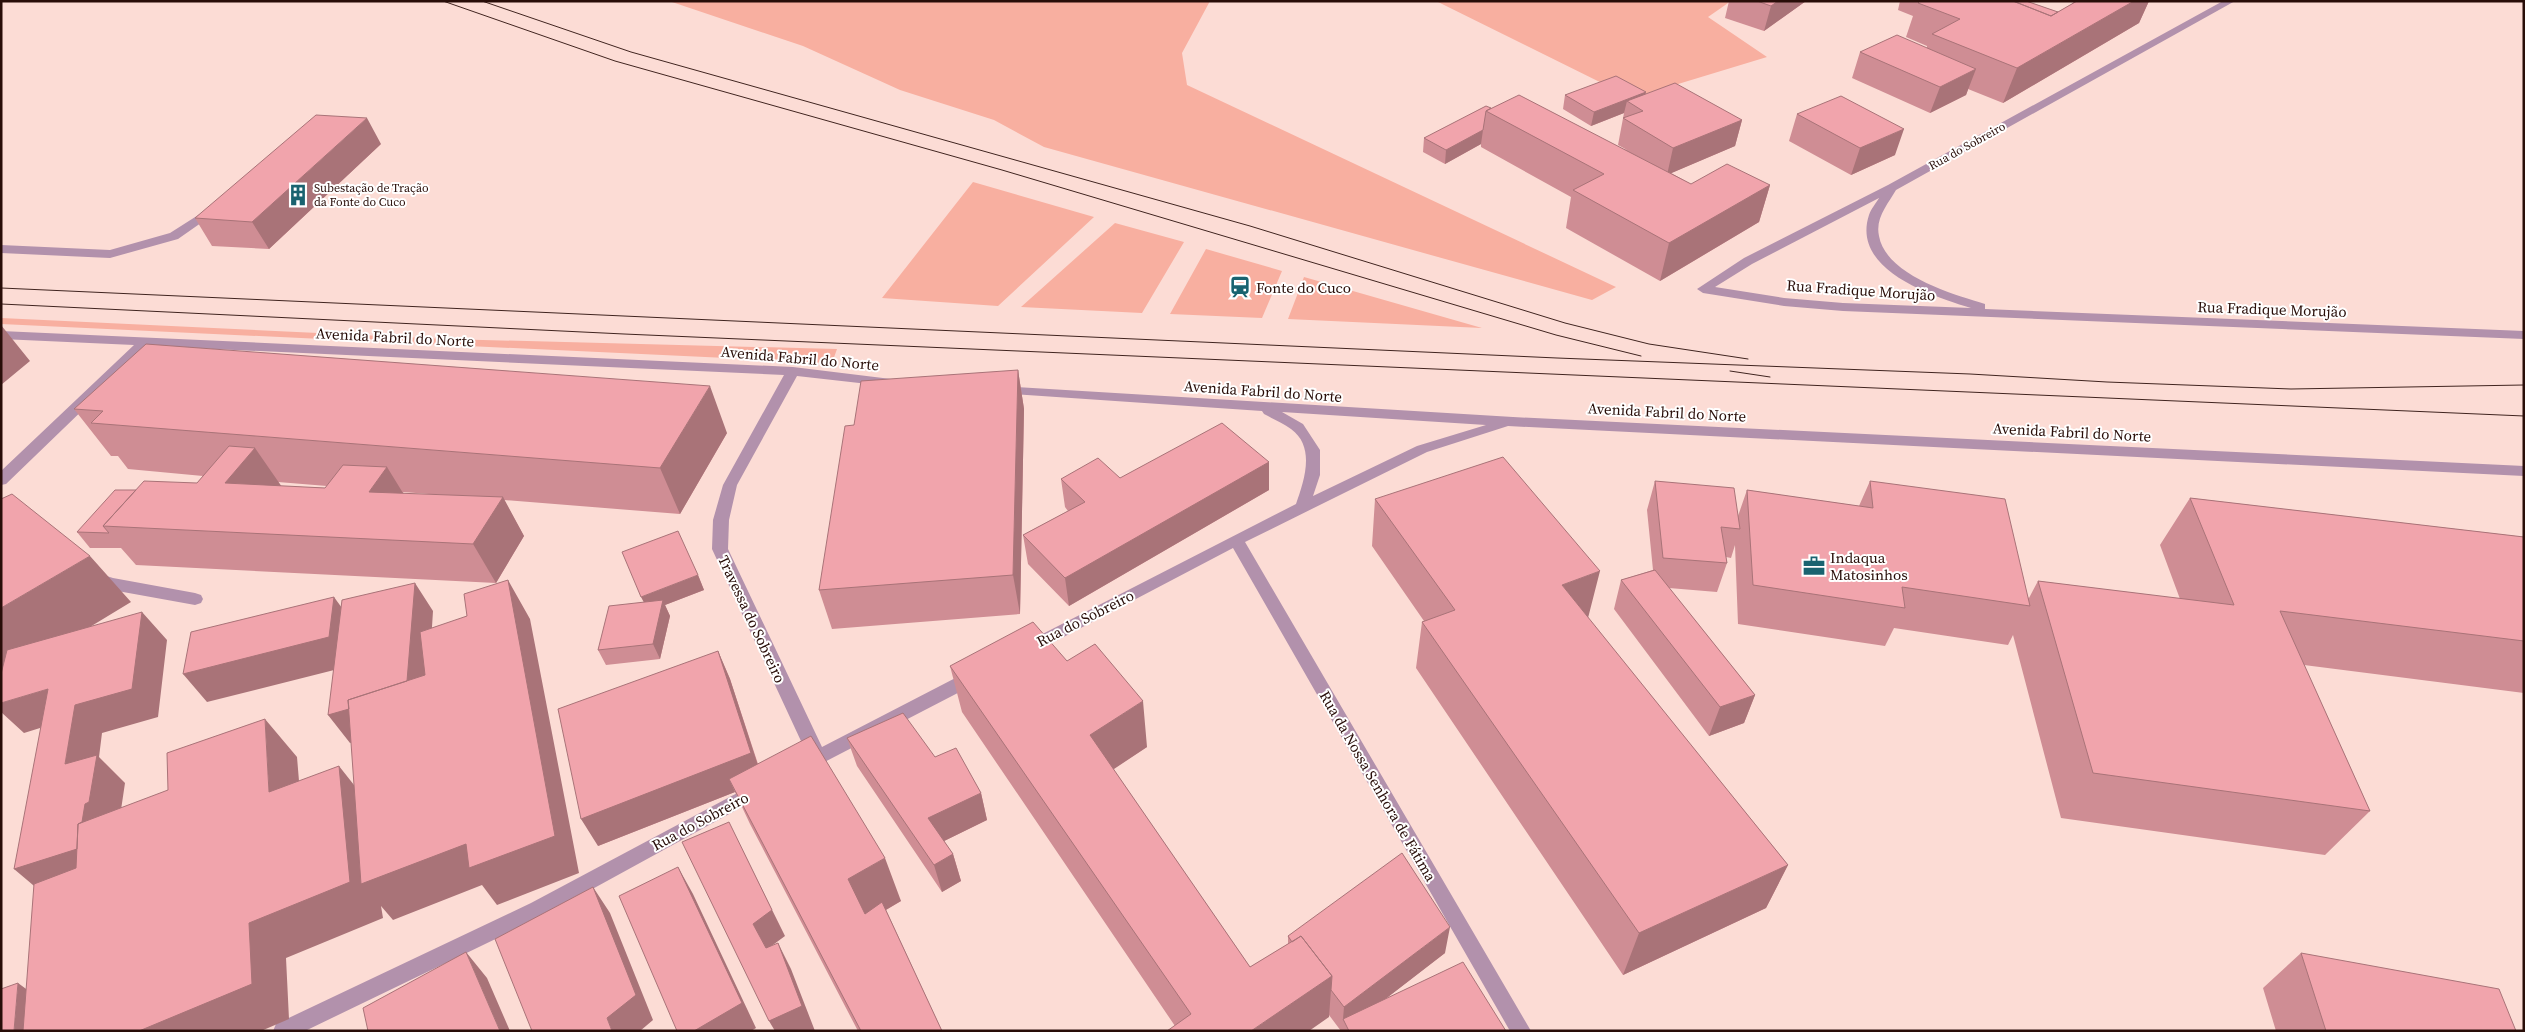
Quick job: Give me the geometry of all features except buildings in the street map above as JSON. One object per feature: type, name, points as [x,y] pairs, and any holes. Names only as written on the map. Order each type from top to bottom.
[{"type":"street","name":"Rua do Sobreiro","points":[[1703,289],[1748,261],[1892,187],[2230,1]]},
{"type":"street","name":"Rua Fradique Morujão","points":[[1892,187],[1881,200],[1874,214],[1870,229],[1876,248],[1892,267],[1908,281],[1940,295],[2018,314]]},
{"type":"street","points":[[1,249],[110,254],[174,236],[226,200]]},
{"type":"street","name":"Rua Fradique Morujão","points":[[1703,289],[1784,302],[1844,307],[2524,336]]},
{"type":"street","name":"Avenida Fabril do Norte","points":[[1,335],[793,371],[849,379],[898,382]]},
{"type":"street","points":[[1,480],[145,342]]},
{"type":"street","name":"Travessa do Sobreiro","points":[[793,371],[730,485],[721,520],[720,549],[817,758]]},
{"type":"street","name":"Avenida Fabril do Norte","points":[[987,389],[1264,408],[1513,422],[2524,470]]},
{"type":"street","points":[[1264,408],[1298,427],[1313,450],[1314,475],[1302,508]]},
{"type":"street","name":"Rua do Sobreiro","points":[[1018,654],[1236,540],[1422,449],[1513,422]]},
{"type":"street","name":"Rua da Nossa Senhora de Fátima","points":[[1236,540],[1521,1031]]},
{"type":"street","points":[[85,574],[112,584],[195,599]]},
{"type":"street","points":[[791,772],[992,667]]},
{"type":"street","name":"Rua do Sobreiro","points":[[282,1031],[538,909],[774,781]]},
{"type":"shaded area","points":[[669,1],[1210,1],[1182,53],[1187,85],[1616,287],[1592,300],[1044,147],[994,120],[900,90],[803,46]]},
{"type":"shaded area","points":[[1436,1],[1731,1],[1708,17],[1767,57],[1632,98]]},
{"type":"shaded area","points":[[973,182],[1094,217],[998,306],[882,298]]},
{"type":"shaded area","points":[[1115,223],[1184,242],[1142,313],[1021,307]]},
{"type":"shaded area","points":[[1206,249],[1282,271],[1262,318],[1170,314]]},
{"type":"shaded area","points":[[1304,277],[1482,328],[1288,319]]},
{"type":"shaded area","points":[[1,318],[446,339],[837,349],[832,363],[1,324]]},
{"type":"tram line","points":[[443,1],[615,61],[1002,170],[1556,335],[1641,356]]},
{"type":"tram line","points":[[482,1],[631,52],[1250,226],[1565,323],[1649,344],[1748,359]]},
{"type":"tram line","points":[[1,288],[1557,358],[1970,374],[2107,382],[2291,389],[2524,385]]},
{"type":"tram line","points":[[1,304],[624,334],[2524,416]]},
{"type":"tram line","points":[[1730,371],[1770,377]]},
{"type":"place","name":"Subestação de Tração da Fonte do Cuco","points":[[298,195]]},
{"type":"place","name":"Fonte do Cuco","points":[[1240,287]]},
{"type":"place","name":"Indaqua Matosinhos","points":[[1814,566]]}]
